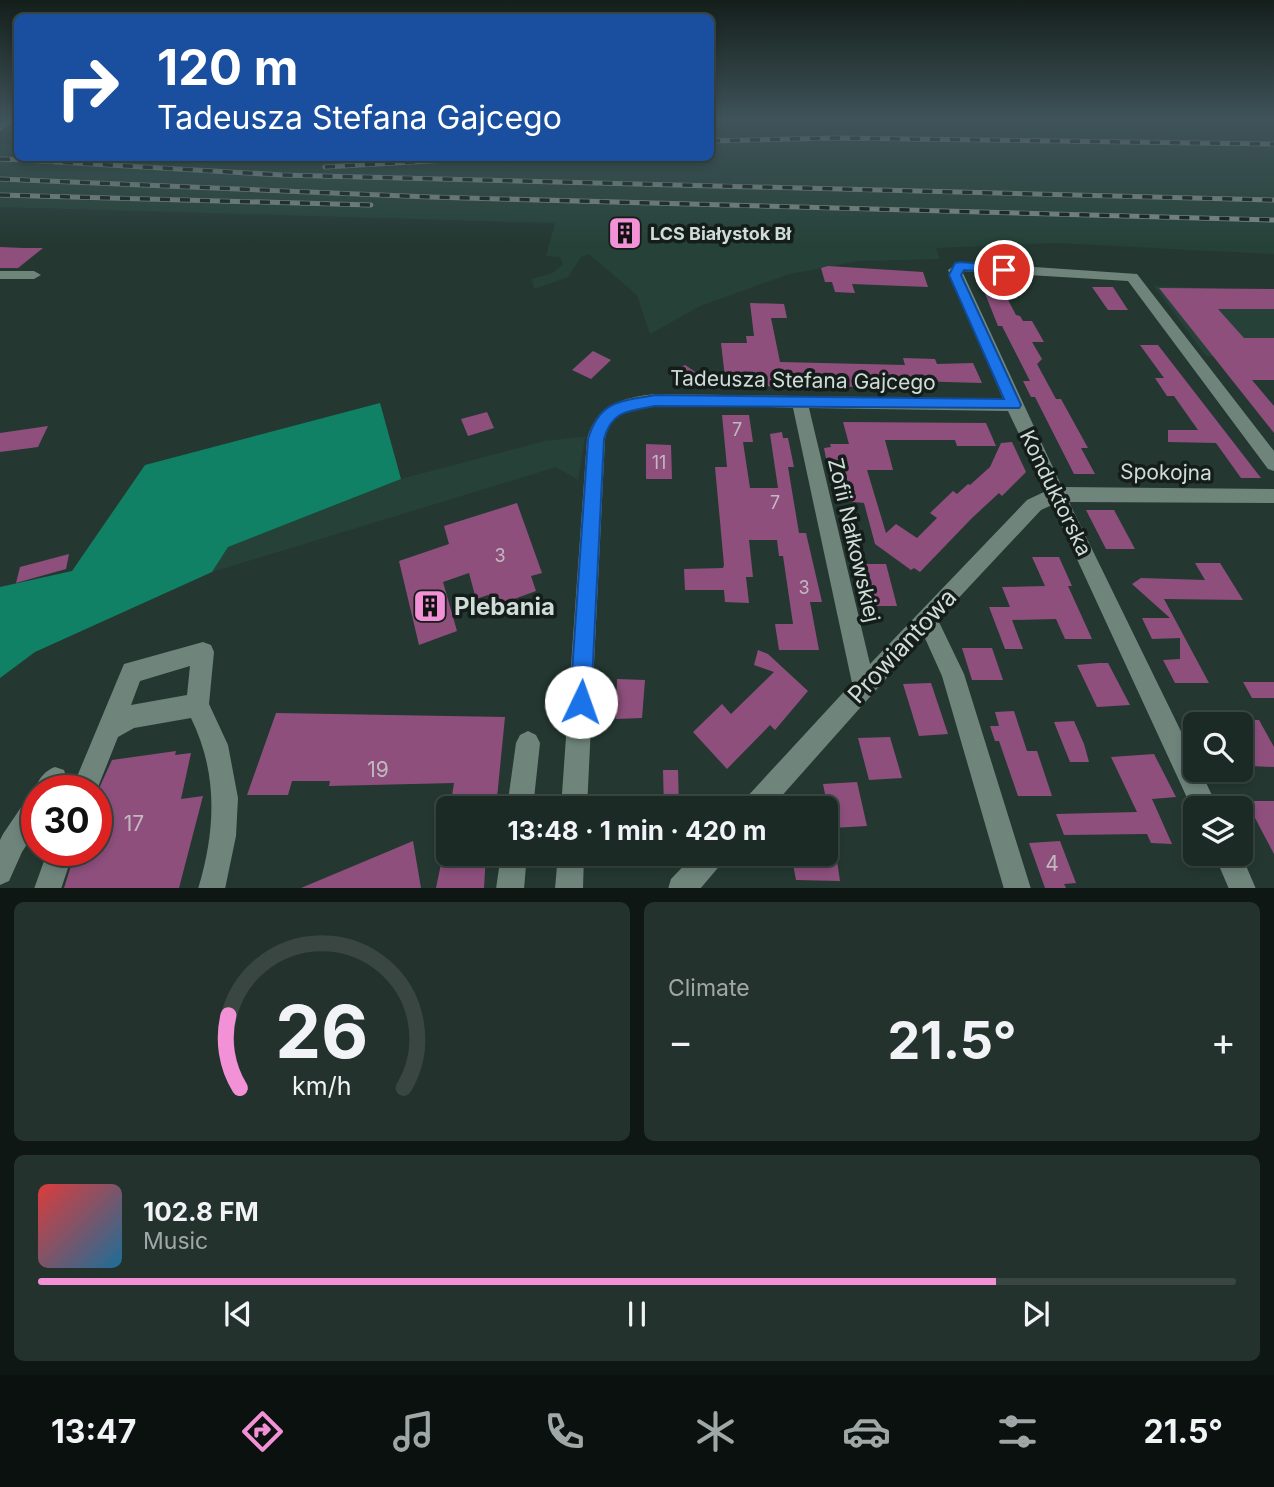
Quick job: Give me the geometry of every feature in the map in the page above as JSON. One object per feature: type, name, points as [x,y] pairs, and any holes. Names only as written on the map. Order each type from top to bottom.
[{"type":"street","name":"Konduktorska","points":[[1199,796],[1014,405],[955,270],[960,266],[970,266],[1132,277],[1274,464]]},
{"type":"street","points":[[0,275],[34,275]]},
{"type":"street","name":"Tadeusza Stefana Gajcego","points":[[575,796],[596,439],[600,424],[620,407],[643,401],[1014,405]]},
{"type":"street","name":"Zofii Nałkowskiej","points":[[800,403],[864,687]]},
{"type":"street","name":"Prowiantowa","points":[[765,796],[926,618],[1034,505],[1058,494]]},
{"type":"street","name":"Spokojna","points":[[1058,494],[1274,496]]},
{"type":"street","points":[[926,618],[953,674],[1018,888]]},
{"type":"street","points":[[91,775],[132,672],[203,652],[197,705],[216,744],[222,772],[225,812],[211,888]]},
{"type":"street","points":[[110,729],[131,717],[197,705]]},
{"type":"street","points":[[521,796],[528,743]]},
{"type":"street","points":[[0,872],[12,843],[21,830]]},
{"type":"street","points":[[47,888],[55,866]]},
{"type":"street","points":[[510,888],[513,866]]},
{"type":"street","points":[[569,888],[570,866]]},
{"type":"street","points":[[681,888],[702,866]]},
{"type":"street","points":[[1233,866],[1243,888]]},
{"type":"shaded area","points":[[0,161],[1274,161],[1274,254],[1057,243],[936,248],[940,259],[859,261],[789,274],[700,306],[650,334],[637,295],[589,254],[581,257],[568,277],[534,289],[532,279],[553,273],[563,264],[560,257],[546,256],[555,223],[0,207]]},
{"type":"shaded area","points":[[1154,286],[1274,291],[1274,356],[1206,356]]},
{"type":"shaded area","points":[[585,437],[578,480],[556,467],[212,572],[228,547],[401,479],[545,441]]},
{"type":"green space","points":[[380,403],[401,479],[228,547],[212,572],[35,652],[0,678],[0,587],[72,571],[145,465]]},
{"type":"building","points":[[0,247],[43,248],[18,268],[0,268]]},
{"type":"building","points":[[828,266],[923,272],[928,287],[852,284],[855,293],[835,292],[832,282],[825,282],[821,268]]},
{"type":"building","points":[[1092,287],[1113,287],[1128,310],[1108,310]]},
{"type":"building","points":[[1159,288],[1274,289],[1274,309],[1218,309],[1244,338],[1274,338],[1274,380],[1252,380],[1274,406],[1274,433]]},
{"type":"building","points":[[984,291],[1008,292],[1007,298],[1016,315],[1023,321],[1032,321],[1044,342],[1032,342],[1042,359],[1037,364],[1056,399],[1061,399],[1088,448],[1081,448],[1095,474],[1074,474],[1035,397],[1031,397],[1023,381],[1030,381],[1002,326],[998,326]]},
{"type":"building","points":[[750,303],[784,304],[787,318],[771,318],[780,362],[905,365],[903,358],[935,359],[937,364],[973,363],[982,383],[910,381],[912,385],[878,384],[879,387],[726,386],[721,343],[747,343],[746,336],[754,336]]},
{"type":"building","points":[[1140,345],[1158,345],[1261,478],[1241,478],[1216,443],[1168,442],[1168,430],[1198,430],[1174,396],[1167,396],[1155,378],[1164,378]]},
{"type":"building","points":[[593,351],[611,360],[591,379],[572,370]]},
{"type":"building","points":[[685,365],[697,373],[698,385],[674,385],[673,372]]},
{"type":"building","points":[[487,412],[494,428],[468,436],[461,419]]},
{"type":"building","points":[[722,415],[749,415],[753,442],[743,442],[750,488],[778,488],[770,434],[782,432],[783,438],[788,438],[794,467],[788,467],[799,533],[806,533],[822,602],[810,602],[819,650],[779,650],[775,624],[793,624],[783,556],[779,556],[777,540],[749,540],[753,577],[746,577],[749,603],[725,602],[724,590],[685,590],[684,569],[723,568],[724,565],[715,467],[727,467]]},
{"type":"building","points":[[843,422],[986,423],[996,446],[957,446],[955,440],[885,440],[893,470],[867,470],[886,533],[896,524],[917,538],[937,518],[930,513],[953,491],[957,494],[990,467],[1001,443],[1012,442],[1026,472],[1002,496],[999,493],[972,518],[920,572],[914,568],[911,570],[875,544],[864,503],[844,501],[836,469],[828,469],[824,448],[831,447],[830,444],[849,444]]},
{"type":"building","points":[[48,426],[38,447],[0,452],[0,433]]},
{"type":"building","points":[[646,444],[671,445],[672,479],[646,479]]},
{"type":"building","points":[[517,503],[542,573],[531,576],[536,591],[492,607],[488,595],[476,599],[469,573],[443,582],[457,631],[419,645],[399,561],[449,544],[444,526]]},
{"type":"building","points":[[1086,510],[1114,510],[1135,549],[1106,549]]},
{"type":"building","points":[[69,554],[66,569],[16,583],[20,567]]},
{"type":"building","points":[[1032,557],[1059,557],[1072,586],[1068,586],[1092,639],[1065,639],[1056,619],[1012,620],[1023,649],[1005,649],[989,607],[1010,607],[1002,587],[1045,586]]},
{"type":"building","points":[[1195,563],[1220,563],[1243,600],[1164,599],[1209,683],[1175,683],[1163,660],[1180,659],[1180,638],[1152,639],[1142,618],[1170,618],[1132,584],[1141,578],[1205,580]]},
{"type":"building","points":[[856,564],[886,564],[897,606],[866,606]]},
{"type":"building","points":[[962,648],[992,648],[1003,680],[972,680]]},
{"type":"building","points":[[758,650],[768,654],[808,691],[775,730],[770,725],[727,769],[693,732],[722,704],[731,714],[774,672],[754,665]]},
{"type":"building","points":[[1108,663],[1130,705],[1097,707],[1077,665]]},
{"type":"building","points":[[617,679],[645,680],[642,718],[616,719]]},
{"type":"building","points":[[1243,682],[1274,682],[1274,698],[1252,698]]},
{"type":"building","points":[[931,683],[948,734],[919,736],[903,684]]},
{"type":"building","points":[[1014,711],[1027,751],[1037,751],[1052,796],[1018,796],[999,741],[995,741],[990,726],[999,726],[995,712]]},
{"type":"building","points":[[276,713],[505,717],[497,796],[452,796],[454,783],[329,786],[330,781],[292,781],[288,795],[247,795]]},
{"type":"building","points":[[1253,720],[1259,720],[1274,747],[1274,767],[1253,766]]},
{"type":"building","points":[[1074,721],[1089,762],[1070,762],[1054,722]]},
{"type":"building","points":[[890,737],[902,778],[869,780],[858,738]]},
{"type":"building","points":[[176,751],[175,755],[191,753],[181,799],[203,796],[179,888],[64,888],[71,866],[112,866],[112,775],[105,775],[112,760]]},
{"type":"building","points":[[1154,754],[1176,797],[1152,799],[1172,844],[1151,843],[1147,834],[1064,835],[1056,814],[1137,812],[1111,757]]},
{"type":"building","points":[[663,770],[678,770],[679,796],[664,796]]},
{"type":"building","points":[[857,782],[867,826],[838,828],[838,796],[825,796],[823,784]]},
{"type":"building","points":[[1253,801],[1274,801],[1274,854],[1255,818]]},
{"type":"building","points":[[413,841],[421,888],[301,888]]},
{"type":"building","points":[[1060,841],[1076,883],[1064,884],[1066,888],[1045,888],[1029,843]]},
{"type":"building","points":[[441,866],[485,866],[484,888],[436,888]]},
{"type":"building","points":[[793,866],[838,866],[840,881],[796,880]]},
{"type":"railway","points":[[48,161],[282,175],[1274,200]]},
{"type":"railway","points":[[325,167],[423,161]]},
{"type":"railway","points":[[0,179],[430,197],[1274,220]]},
{"type":"railway","points":[[0,195],[371,205]]},
{"type":"place","name":"LCS Białystok Bł","points":[[625,233]]},
{"type":"place","name":"Plebania","points":[[430,606]]},
{"type":"route","points":[[581,702],[596,439],[602,420],[620,407],[655,400],[1014,405],[955,275],[955,270],[960,266],[1004,270]]}]
